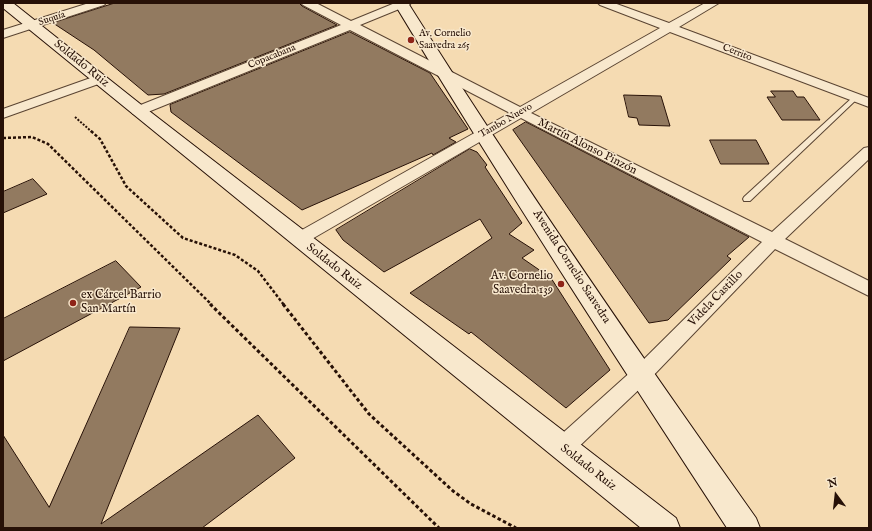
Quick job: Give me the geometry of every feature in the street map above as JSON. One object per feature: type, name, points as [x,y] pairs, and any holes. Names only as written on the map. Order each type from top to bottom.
[{"type":"main road","name":"Soldado Ruiz","points":[[5,3],[138,111],[665,528]]},
{"type":"main road","name":"Avenida Cornelio Saavedra","points":[[403,3],[444,73],[641,375],[745,528]]},
{"type":"street","name":"Suquía","points":[[3,34],[100,3]]},
{"type":"street","name":"Martín Alonso Pinzón","points":[[307,3],[869,289]]},
{"type":"street","name":"Copacabana","points":[[138,111],[403,3]]},
{"type":"street","name":"Cerrito","points":[[604,3],[869,103]]},
{"type":"street","name":"Tambo Nuevo","points":[[299,238],[713,3]]},
{"type":"street","points":[[3,114],[99,79]]},
{"type":"street","name":"Videla Castillo","points":[[563,448],[641,375],[773,241],[869,152]]},
{"type":"lane","points":[[747,199],[855,98]]},
{"type":"path","points":[[75,117],[100,139],[126,186],[183,238],[235,255],[258,271],[369,414],[453,491],[471,504],[516,528]]},
{"type":"path","points":[[3,138],[22,136],[32,137],[42,139],[48,144],[439,528]]},
{"type":"building","points":[[115,3],[299,3],[337,25],[164,94],[148,95],[94,50],[53,23]]},
{"type":"building","points":[[350,32],[430,73],[468,129],[449,138],[456,142],[433,155],[432,153],[302,210],[171,112],[170,105]]},
{"type":"building","points":[[771,91],[793,91],[797,97],[804,97],[820,120],[782,120],[767,97],[775,97]]},
{"type":"building","points":[[624,95],[661,96],[670,126],[639,125],[637,118],[629,117]]},
{"type":"building","points":[[526,122],[749,237],[727,256],[731,259],[668,320],[649,323],[513,130]]},
{"type":"building","points":[[710,140],[756,140],[769,164],[721,164]]},
{"type":"building","points":[[470,149],[477,152],[487,165],[485,167],[522,223],[509,234],[534,250],[522,258],[551,278],[610,370],[566,408],[471,332],[469,334],[410,293],[492,238],[480,219],[384,272],[343,240],[336,230]]},
{"type":"building","points":[[33,179],[47,194],[3,213],[3,192]]},
{"type":"building","name":"ex Cárcel Barrio San Martín","points":[[116,261],[141,287],[3,361],[3,319]]},
{"type":"building","points":[[130,327],[180,328],[101,524],[258,415],[295,458],[202,528],[3,528],[3,435],[49,507]]},
{"type":"place","name":"Av. Cornelio Saavedra 265","points":[[411,40]]},
{"type":"place","name":"Av. Cornelio Saavedra 139","points":[[561,284]]},
{"type":"place","name":"ex Cárcel Barrio San Martín","points":[[73,303]]}]
